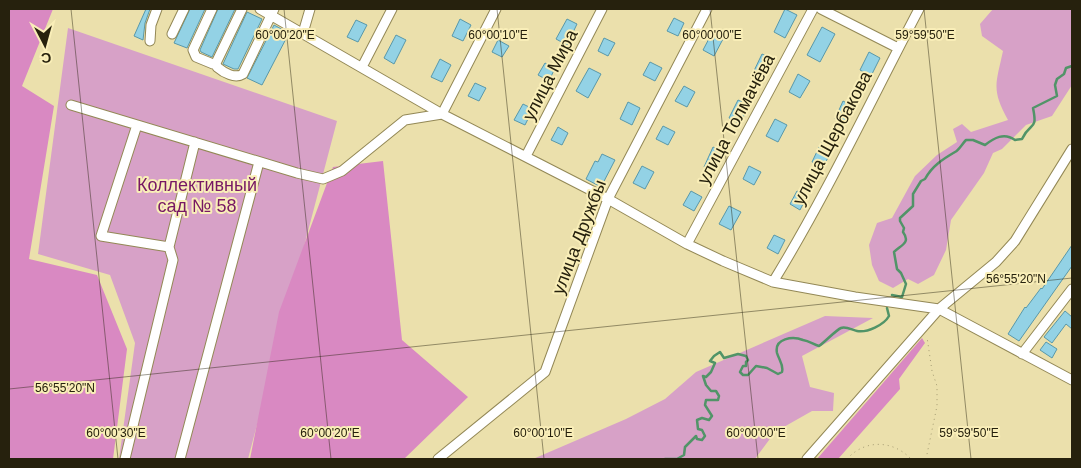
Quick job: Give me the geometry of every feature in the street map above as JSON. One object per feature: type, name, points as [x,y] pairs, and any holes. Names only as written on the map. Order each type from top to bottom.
[{"type":"street","points":[[150,41],[151,25],[157,9]]},
{"type":"street","points":[[172,34],[184,9]]},
{"type":"street","points":[[212,9],[193,50],[196,57],[213,64],[216,63]]},
{"type":"street","points":[[242,9],[216,63],[219,70],[239,77],[243,74],[273,12]]},
{"type":"street","points":[[260,9],[273,12],[303,33],[442,114],[608,199],[687,244],[773,282],[855,297],[939,309],[1072,380]]},
{"type":"street","points":[[303,33],[310,9]]},
{"type":"street","points":[[362,67],[392,9]]},
{"type":"street","points":[[442,114],[496,9]]},
{"type":"street","name":"улица Мира","points":[[526,156],[602,9]]},
{"type":"street","name":"улица Дружбы","points":[[438,459],[545,372],[608,199],[707,9]]},
{"type":"street","name":"улица Толмачёва","points":[[687,244],[813,9]]},
{"type":"street","points":[[821,9],[898,48]]},
{"type":"street","name":"улица Щербакова","points":[[773,282],[812,214],[919,9]]},
{"type":"street","points":[[71,105],[259,162],[323,179],[342,171],[405,120],[442,114]]},
{"type":"street","points":[[137,125],[102,236],[169,247]]},
{"type":"street","points":[[125,459],[173,260],[169,247],[195,142]]},
{"type":"street","points":[[807,459],[939,309],[996,262],[1015,241],[1072,149]]},
{"type":"street","points":[[180,459],[259,162]]},
{"type":"street","points":[[1022,354],[1072,289]]},
{"type":"path","points":[[926,459],[937,406],[937,386],[932,371],[927,324]]},
{"type":"path","points":[[847,459],[860,448],[880,444],[905,452],[912,459]]},
{"type":"green space","points":[[993,9],[1072,9],[1072,85],[1052,116],[1026,125],[1002,149],[993,153],[984,173],[951,220],[946,250],[934,275],[918,284],[908,279],[893,288],[879,281],[872,265],[869,245],[877,223],[892,218],[915,176],[937,155],[957,142],[953,129],[962,124],[971,132],[1008,120],[999,101],[996,86],[1003,51],[982,36],[980,24]]},
{"type":"green space","name":"Коллективный сад № 58","points":[[68,28],[337,121],[248,459],[119,459],[135,343],[110,275],[38,254]]},
{"type":"green space","points":[[825,316],[873,318],[802,356],[810,387],[834,393],[833,411],[812,411],[775,432],[755,459],[533,459],[626,419],[665,399],[696,372]]},
{"type":"shaded area","points":[[9,9],[53,9],[22,86],[54,106],[29,259],[97,275],[127,349],[113,459],[9,459]]},
{"type":"shaded area","points":[[383,161],[402,340],[468,397],[404,459],[250,459],[279,312],[333,167]]},
{"type":"shaded area","points":[[922,338],[925,343],[899,379],[900,389],[838,459],[817,459]]},
{"type":"building","points":[[146,9],[150,9],[145,23],[143,40],[134,36]]},
{"type":"building","points":[[190,9],[205,9],[187,48],[174,43]]},
{"type":"building","points":[[218,9],[235,9],[212,57],[200,50]]},
{"type":"building","points":[[785,9],[797,15],[785,38],[774,32]]},
{"type":"building","points":[[247,12],[262,19],[238,69],[234,69],[223,64]]},
{"type":"building","points":[[674,18],[684,23],[678,36],[667,31]]},
{"type":"building","points":[[460,19],[471,25],[463,41],[452,36]]},
{"type":"building","points":[[567,19],[577,24],[567,45],[556,39]]},
{"type":"building","points":[[356,20],[367,25],[358,42],[347,37]]},
{"type":"building","points":[[274,25],[289,33],[262,85],[247,78]]},
{"type":"building","points":[[822,27],[835,34],[820,62],[807,55]]},
{"type":"building","points":[[712,33],[723,39],[714,56],[703,50]]},
{"type":"building","points":[[396,35],[406,40],[394,64],[384,58]]},
{"type":"building","points":[[604,38],[615,43],[608,56],[598,51]]},
{"type":"building","points":[[498,40],[509,46],[502,57],[492,52]]},
{"type":"building","points":[[869,52],[880,58],[871,76],[860,70]]},
{"type":"building","points":[[762,54],[773,59],[763,80],[752,75]]},
{"type":"building","points":[[440,59],[451,65],[442,82],[431,77]]},
{"type":"building","points":[[650,62],[662,68],[655,81],[643,75]]},
{"type":"building","points":[[545,63],[555,68],[549,81],[538,75]]},
{"type":"building","points":[[589,68],[601,74],[588,98],[576,91]]},
{"type":"building","points":[[798,74],[810,81],[800,98],[789,92]]},
{"type":"building","points":[[475,83],[486,88],[479,101],[468,96]]},
{"type":"building","points":[[684,86],[695,92],[687,107],[675,101]]},
{"type":"building","points":[[738,100],[749,105],[740,124],[729,118]]},
{"type":"building","points":[[843,101],[854,107],[846,124],[835,119]]},
{"type":"building","points":[[628,102],[640,108],[632,125],[620,119]]},
{"type":"building","points":[[523,104],[533,109],[525,125],[514,120]]},
{"type":"building","points":[[775,119],[787,125],[778,142],[766,136]]},
{"type":"building","points":[[663,126],[675,132],[668,145],[656,139]]},
{"type":"building","points":[[558,127],[568,133],[562,145],[551,140]]},
{"type":"building","points":[[821,143],[832,149],[823,168],[812,162]]},
{"type":"building","points":[[713,147],[724,152],[715,172],[704,167]]},
{"type":"building","points":[[602,154],[615,160],[601,187],[586,179],[595,161],[598,162]]},
{"type":"building","points":[[642,166],[654,172],[645,189],[633,183]]},
{"type":"building","points":[[749,166],[761,172],[754,185],[743,179]]},
{"type":"building","points":[[691,191],[702,197],[694,211],[683,205]]},
{"type":"building","points":[[797,191],[807,196],[800,210],[790,204]]},
{"type":"building","points":[[729,206],[741,212],[731,230],[719,224]]},
{"type":"building","points":[[774,235],[785,240],[778,254],[767,248]]},
{"type":"building","points":[[1072,245],[1072,266],[1019,341],[1008,334],[1025,307],[1042,289]]},
{"type":"building","points":[[1065,311],[1072,317],[1072,329],[1066,324],[1052,343],[1044,337]]},
{"type":"building","points":[[1046,342],[1057,349],[1052,358],[1040,350]]},
{"type":"waterway","points":[[892,295],[902,297],[906,284],[897,269],[894,252],[906,241],[900,218],[913,206],[913,194],[921,181],[925,179],[938,163],[958,150],[966,140],[973,140],[985,145],[1003,136],[1015,140],[1022,139],[1034,124],[1033,108],[1057,96],[1055,85],[1057,79],[1064,74],[1066,68],[1072,66]]},
{"type":"waterway","points":[[665,459],[677,459],[684,455],[685,447],[696,436],[697,439],[702,440],[705,436],[702,430],[698,429],[697,420],[702,418],[709,420],[712,416],[705,405],[706,400],[718,400],[719,396],[716,391],[711,391],[706,385],[703,376],[706,377],[711,372],[715,363],[710,361],[714,356],[720,352],[724,358],[738,354],[746,356],[748,360],[746,366],[743,366],[740,372],[743,375],[748,375],[756,366],[767,368],[778,374],[782,372],[782,365],[777,353],[778,344],[781,341],[790,338],[799,339],[819,346],[841,328],[861,331],[870,330],[879,325],[889,316],[887,308]]}]
